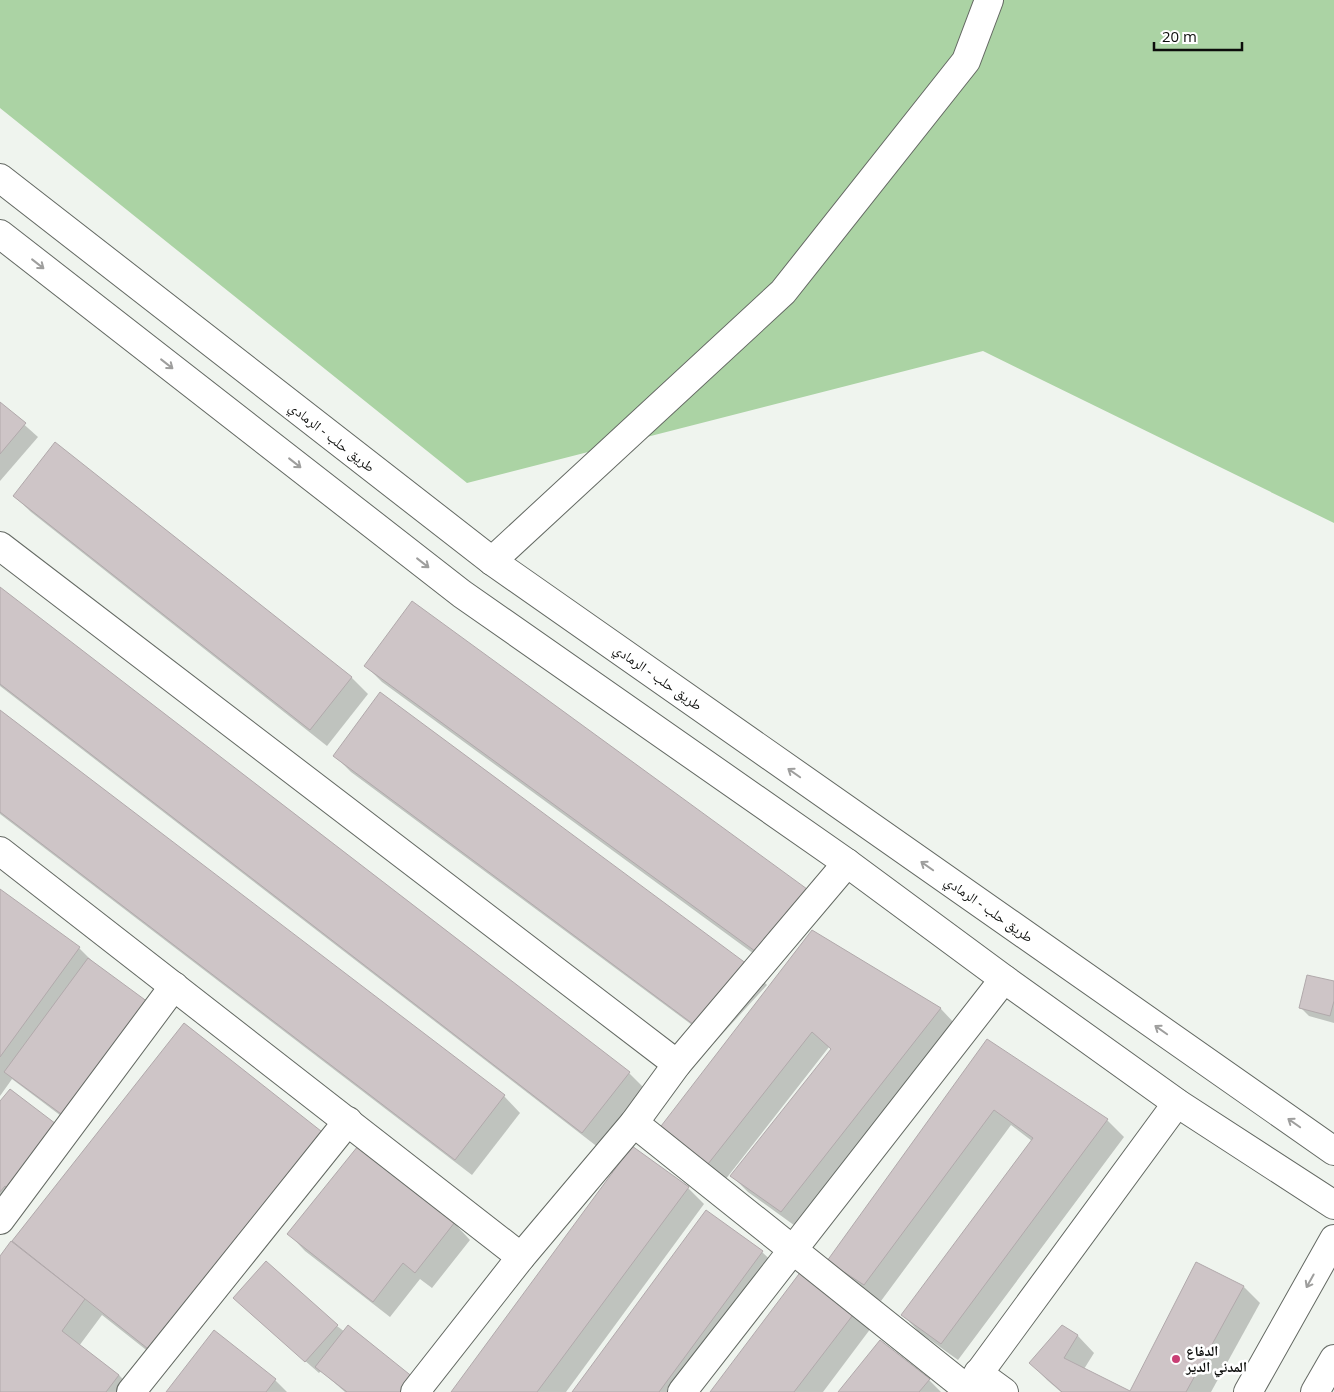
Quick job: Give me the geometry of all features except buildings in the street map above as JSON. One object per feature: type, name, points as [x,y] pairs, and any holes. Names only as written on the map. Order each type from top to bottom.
[{"type":"main road","points":[[492,562],[783,292],[966,61],[989,0]]},
{"type":"main road","name":"طريق حلب - الرمادي","points":[[0,178],[492,562],[1334,1151]]},
{"type":"main road","points":[[0,234],[462,594],[847,863],[1177,1103],[1334,1205]]},
{"type":"main road","points":[[0,546],[677,1064]]},
{"type":"main road","points":[[0,851],[521,1257]]},
{"type":"main road","points":[[415,1392],[521,1257],[634,1123],[677,1064],[847,863]]},
{"type":"main road","points":[[682,1392],[1004,979]]},
{"type":"main road","points":[[0,1220],[174,986]]},
{"type":"main road","points":[[970,1385],[1177,1103]]},
{"type":"main road","points":[[131,1392],[348,1121]]},
{"type":"main road","points":[[634,1123],[792,1249],[970,1385],[1004,1392]]},
{"type":"main road","points":[[1248,1392],[1334,1239]]},
{"type":"main road","points":[[1315,1392],[1334,1359]]},
{"type":"green space","points":[[0,0],[1334,0],[1334,523],[983,351],[467,483],[0,108]]},
{"type":"place","name":"الدفاع المدني الدير","points":[[1176,1359]]}]
